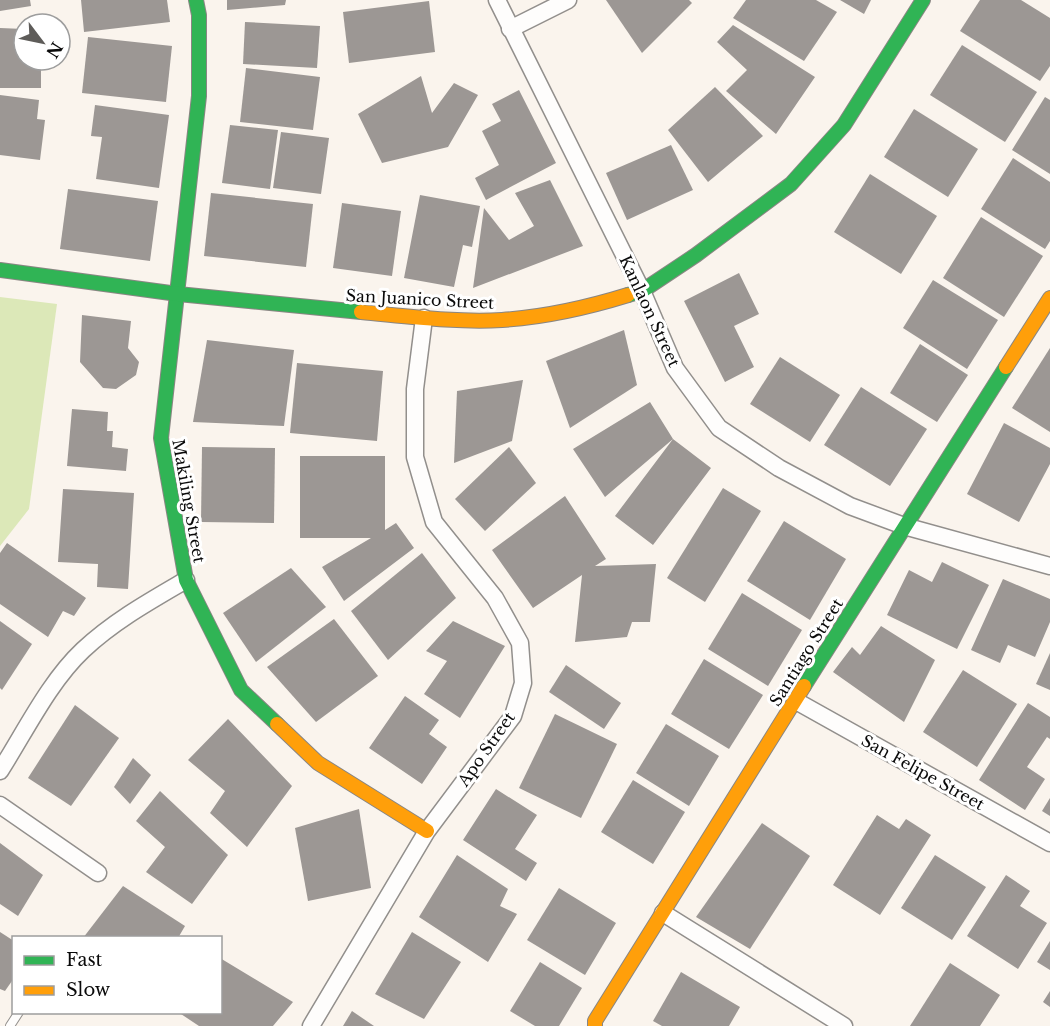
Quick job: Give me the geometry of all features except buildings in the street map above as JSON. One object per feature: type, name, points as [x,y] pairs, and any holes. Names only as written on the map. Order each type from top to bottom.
[{"type":"street","name":"Makiling Street","points":[[196,0],[199,15],[199,96],[161,438],[186,580],[241,690],[318,763],[427,831]]},
{"type":"street","name":"Kanlaon Street","points":[[497,0],[642,291],[675,368],[719,428],[779,468],[840,501],[904,526],[1050,566]]},
{"type":"street","points":[[510,29],[568,0]]},
{"type":"street","name":"San Juanico Street","points":[[0,270],[178,294],[424,318],[501,320],[578,310],[642,291],[696,255],[791,184],[844,125],[923,0]]},
{"type":"street","name":"Santiago Street","points":[[595,1026],[595,1021],[904,526],[1050,298]]},
{"type":"street","name":"Apo Street","points":[[311,1026],[427,831],[513,716],[523,683],[520,643],[495,598],[434,522],[415,457],[415,389],[424,318]]},
{"type":"street","points":[[0,771],[56,681],[82,651],[123,616],[186,580]]},
{"type":"street","name":"San Felipe Street","points":[[796,701],[1050,843]]},
{"type":"street","points":[[0,804],[98,873]]},
{"type":"street","points":[[663,913],[844,1026]]},
{"type":"green space","points":[[0,297],[57,304],[29,509],[0,546]]},
{"type":"traffic: fast","points":[[196,0],[199,15],[199,96],[161,438],[186,580],[241,690],[277,724]]},
{"type":"traffic: fast","points":[[628,295],[642,291],[696,255],[791,184],[844,125],[923,0]]},
{"type":"traffic: fast","points":[[0,270],[178,294],[361,312]]},
{"type":"traffic: fast","points":[[804,686],[1006,367]]},
{"type":"traffic: slow","points":[[361,312],[450,320],[502,320],[566,311],[628,295]]},
{"type":"traffic: slow","points":[[1006,367],[1050,298]]},
{"type":"traffic: slow","points":[[595,1026],[595,1021],[804,686]]},
{"type":"traffic: slow","points":[[277,724],[318,763],[427,831]]}]
